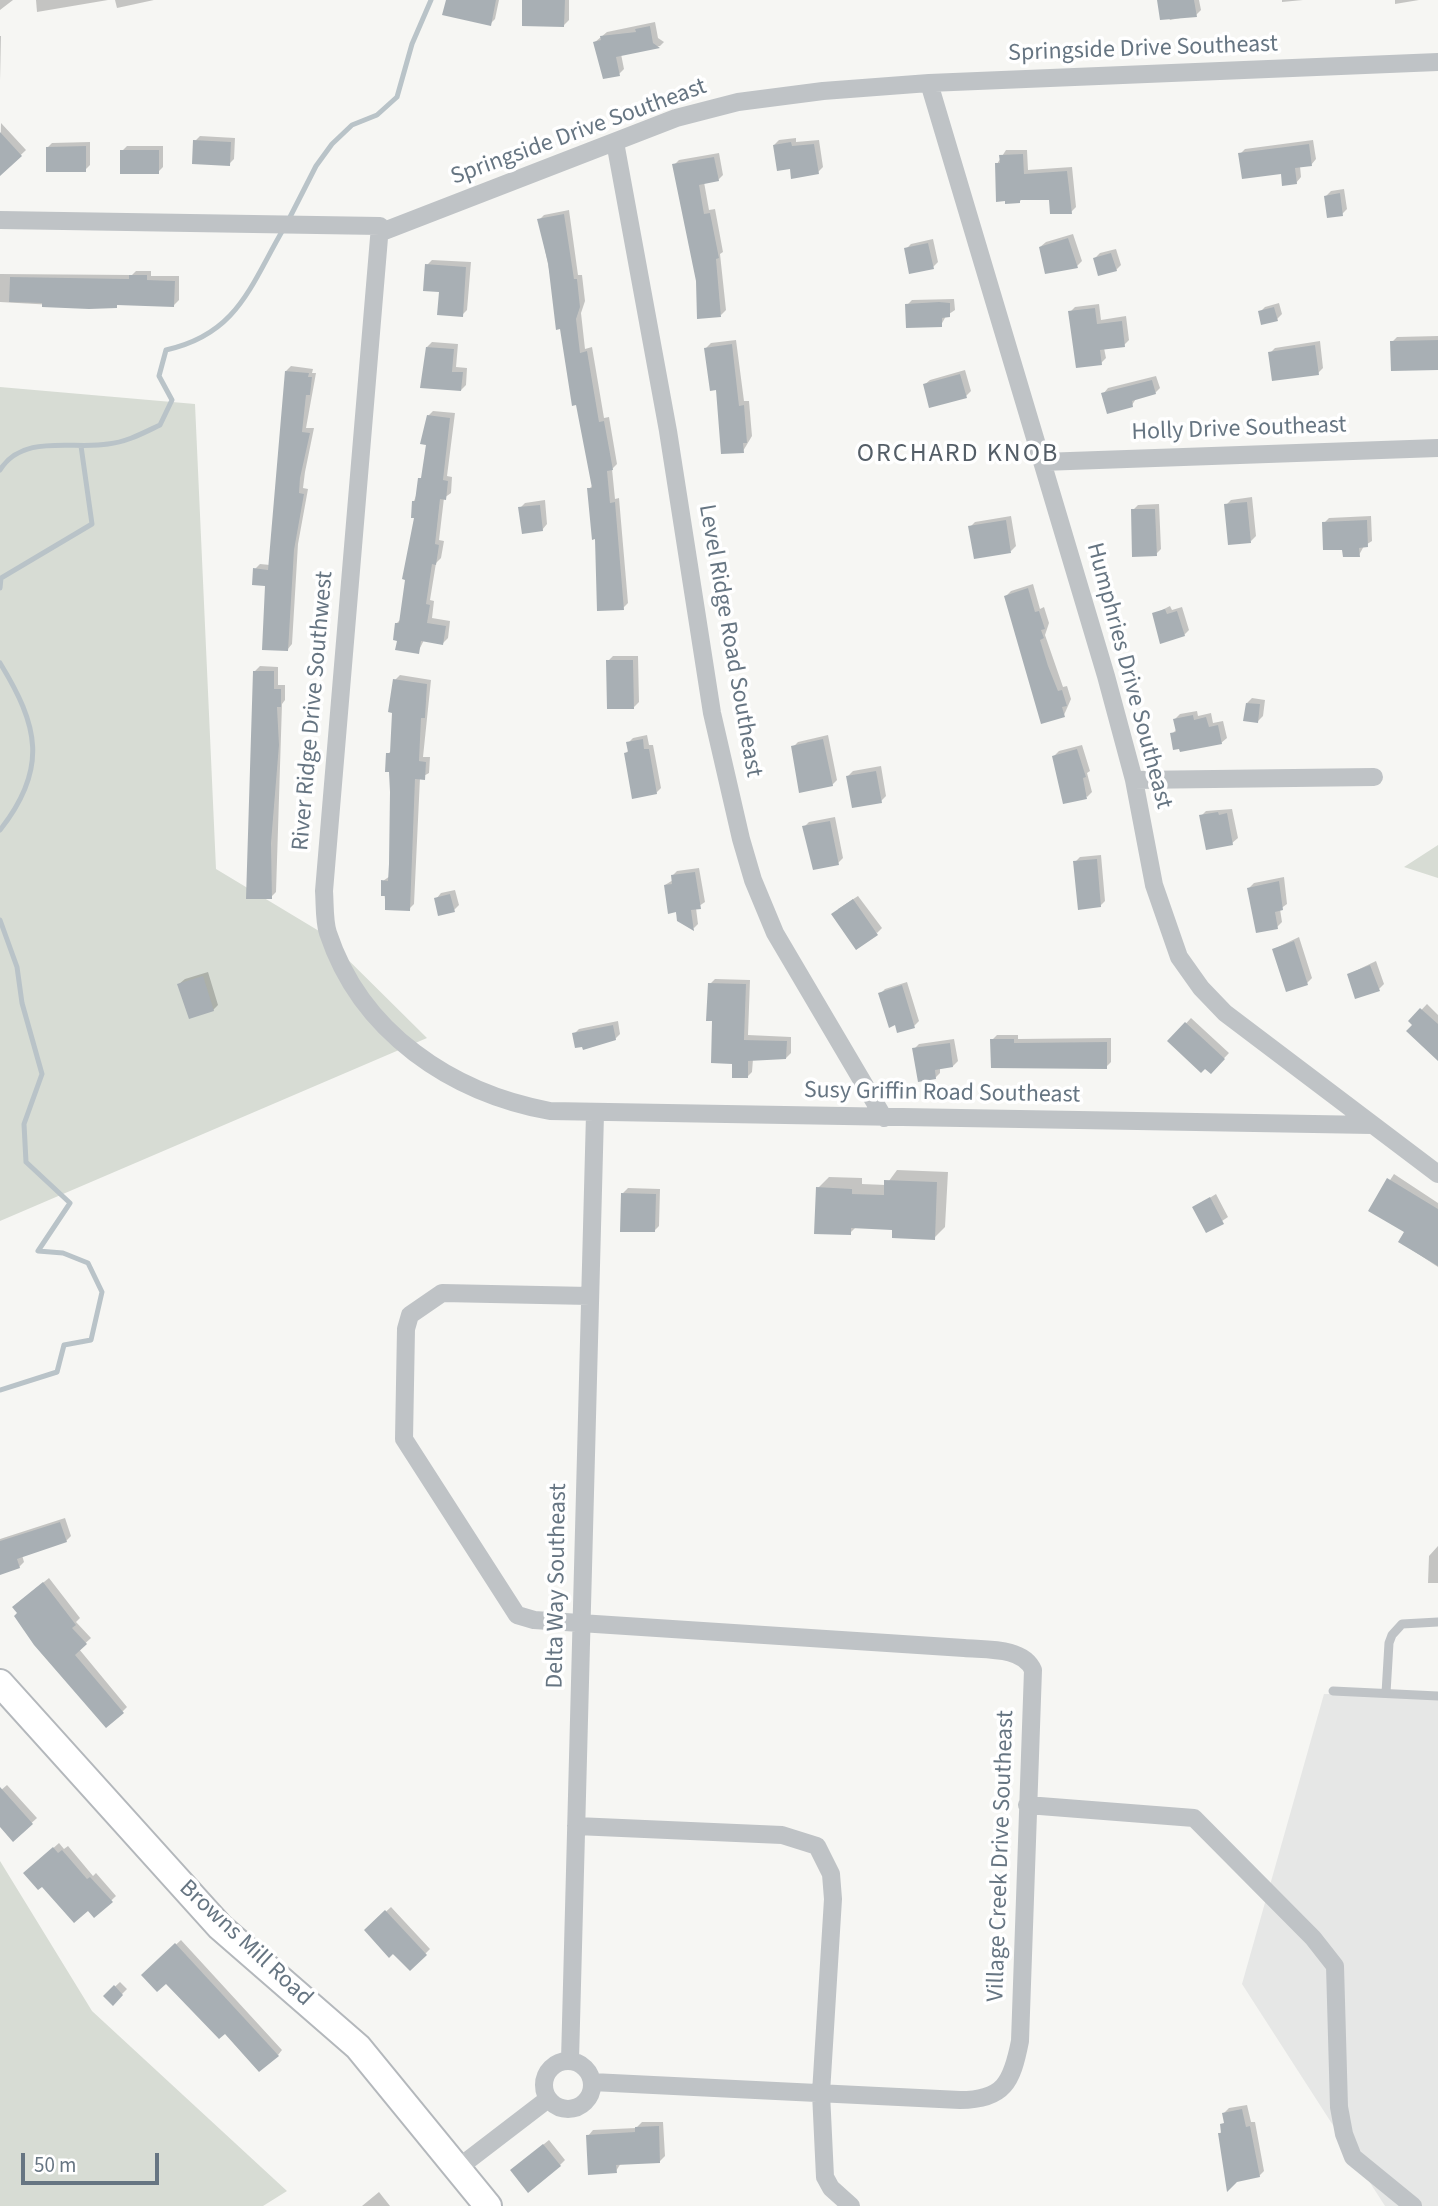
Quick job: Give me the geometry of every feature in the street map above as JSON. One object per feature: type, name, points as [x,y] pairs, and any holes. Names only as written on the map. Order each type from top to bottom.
[{"type":"street","name":"Springside Drive Southeast","points":[[379,233],[676,118],[738,102],[823,91],[929,83],[1438,62]]},
{"type":"street","name":"Humphries Drive Southeast","points":[[929,83],[1134,780],[1154,885],[1179,957],[1201,988],[1225,1013],[1438,1174]]},
{"type":"street","name":"Level Ridge Road Southeast","points":[[615,142],[668,431],[712,713],[741,839],[753,880],[775,933],[884,1118]]},
{"type":"street","points":[[0,220],[380,226],[379,233]]},
{"type":"street","name":"River Ridge Drive Southwest","points":[[379,233],[324,891],[328,931],[347,976],[378,1020],[418,1056],[464,1086],[513,1104]]},
{"type":"street","name":"Holly Drive Southeast","points":[[1042,462],[1438,448]]},
{"type":"street","points":[[1134,780],[1374,777]]},
{"type":"street","name":"Susy Griffin Road Southeast","points":[[513,1104],[550,1111],[595,1114],[1372,1125]]},
{"type":"street","name":"Delta Way Southeast","points":[[570,2060],[595,1114]]},
{"type":"street","name":"Village Creek Drive Southeast","points":[[590,1296],[442,1293],[410,1315],[406,1329],[404,1439],[517,1615],[534,1620],[950,1647],[1018,1654],[1029,1660],[1033,1670],[1020,2041],[1017,2060],[1003,2087],[983,2100],[592,2082]]},
{"type":"street","name":"Browns Mill Road","points":[[0,1682],[220,1927],[358,2047],[488,2206]]},
{"type":"street","points":[[1027,1805],[1194,1818],[1313,1938],[1335,1966],[1339,2107],[1344,2134],[1353,2157],[1413,2206]]},
{"type":"street","points":[[576,1826],[782,1835],[817,1846],[831,1874],[833,1899],[821,2093],[825,2177],[831,2188],[850,2206]]},
{"type":"street","points":[[570,2060],[585,2067],[592,2082],[589,2097],[577,2107],[561,2108],[548,2099],[543,2084],[549,2069],[562,2061],[570,2060]]},
{"type":"street","points":[[458,2168],[548,2099]]},
{"type":"lane","points":[[1386,1693],[1392,1635],[1402,1624],[1438,1622]]},
{"type":"lane","points":[[1333,1691],[1438,1696]]},
{"type":"shaded area","points":[[0,387],[195,404],[216,869],[319,931],[427,1038],[0,1221]]},
{"type":"shaded area","points":[[1438,845],[1438,878],[1404,867]]},
{"type":"shaded area","points":[[1324,1694],[1438,1694],[1438,2206],[1385,2206],[1242,1984]]},
{"type":"shaded area","points":[[0,1861],[92,2011],[287,2191],[263,2206],[0,2206]]},
{"type":"building","points":[[446,0],[496,0],[491,26],[442,15]]},
{"type":"building","points":[[522,0],[565,0],[564,27],[522,26]]},
{"type":"building","points":[[1157,0],[1194,0],[1197,17],[1160,20]]},
{"type":"building","points":[[650,26],[653,43],[660,48],[616,57],[620,76],[603,79],[593,42],[601,40],[600,36],[636,32],[635,29]]},
{"type":"building","points":[[0,132],[22,156],[0,176]]},
{"type":"building","points":[[193,140],[231,142],[230,166],[192,164]]},
{"type":"building","points":[[791,142],[792,146],[814,144],[819,174],[791,179],[790,169],[777,171],[773,145]]},
{"type":"building","points":[[1309,144],[1312,166],[1295,168],[1297,184],[1282,186],[1281,174],[1242,179],[1238,153]]},
{"type":"building","points":[[86,146],[86,172],[46,172],[46,147]]},
{"type":"building","points":[[120,150],[159,150],[159,174],[120,174]]},
{"type":"building","points":[[1023,154],[1024,174],[1067,171],[1072,214],[1050,214],[1049,200],[1020,200],[1020,203],[1005,204],[1005,201],[996,202],[995,163],[1000,163],[999,155]]},
{"type":"building","points":[[714,157],[719,181],[699,185],[704,214],[710,213],[719,258],[716,259],[721,317],[697,319],[696,281],[672,164]]},
{"type":"building","points":[[1340,193],[1343,216],[1327,218],[1324,196]]},
{"type":"building","points":[[564,214],[574,279],[577,279],[580,307],[576,319],[580,353],[587,351],[599,422],[604,421],[613,470],[607,471],[610,503],[615,502],[624,610],[597,611],[595,539],[592,540],[587,488],[592,488],[576,405],[572,406],[560,329],[556,330],[548,263],[537,219]]},
{"type":"building","points":[[1068,238],[1078,268],[1045,274],[1039,247]]},
{"type":"building","points":[[928,243],[934,269],[909,274],[904,248]]},
{"type":"building","points":[[1111,253],[1117,271],[1098,276],[1093,258]]},
{"type":"building","points":[[425,264],[466,267],[463,317],[437,315],[439,292],[423,291]]},
{"type":"building","points":[[129,275],[147,275],[147,280],[175,281],[174,307],[117,305],[117,308],[89,309],[42,307],[42,303],[9,302],[10,277],[129,279]]},
{"type":"building","points":[[950,303],[950,317],[942,318],[942,327],[906,328],[905,304]]},
{"type":"building","points":[[1274,307],[1278,321],[1261,325],[1258,311]]},
{"type":"building","points":[[1095,308],[1097,324],[1122,321],[1125,347],[1100,350],[1102,365],[1076,368],[1068,311]]},
{"type":"building","points":[[1438,340],[1438,370],[1391,371],[1390,341]]},
{"type":"building","points":[[732,344],[739,406],[744,405],[747,443],[743,443],[744,453],[721,454],[716,390],[710,391],[704,348]]},
{"type":"building","points":[[1315,345],[1319,375],[1272,381],[1268,352]]},
{"type":"building","points":[[426,347],[454,349],[452,372],[463,372],[461,391],[420,388]]},
{"type":"building","points":[[285,371],[309,373],[308,377],[312,377],[310,395],[306,395],[302,432],[310,433],[300,478],[299,493],[304,494],[294,550],[288,651],[262,650],[265,586],[252,585],[253,568],[268,570]]},
{"type":"building","points":[[960,374],[967,398],[929,408],[923,384]]},
{"type":"building","points":[[1152,380],[1156,394],[1132,401],[1133,407],[1107,414],[1101,393]]},
{"type":"building","points":[[427,415],[450,418],[443,480],[448,481],[446,500],[440,499],[435,544],[439,545],[436,565],[432,564],[426,604],[430,605],[427,623],[446,626],[443,645],[421,641],[419,654],[395,650],[397,641],[393,640],[395,623],[399,623],[405,580],[402,579],[414,518],[411,518],[412,501],[415,501],[418,478],[421,478],[426,445],[420,444]]},
{"type":"building","points":[[1247,502],[1251,543],[1228,545],[1224,504]]},
{"type":"building","points":[[540,505],[543,531],[522,534],[518,507]]},
{"type":"building","points":[[1131,509],[1155,509],[1157,556],[1132,557]]},
{"type":"building","points":[[1006,520],[1011,553],[974,559],[968,526]]},
{"type":"building","points":[[1367,520],[1368,547],[1359,548],[1360,557],[1343,557],[1342,550],[1323,550],[1322,522]]},
{"type":"building","points":[[1028,588],[1035,612],[1039,611],[1045,629],[1041,630],[1044,638],[1040,640],[1048,666],[1058,691],[1062,690],[1067,706],[1062,707],[1065,717],[1041,724],[1004,596]]},
{"type":"building","points":[[1165,609],[1167,614],[1177,611],[1185,636],[1160,644],[1152,613]]},
{"type":"building","points":[[606,660],[633,660],[634,709],[607,709]]},
{"type":"building","points":[[253,671],[274,671],[274,689],[281,689],[281,707],[277,707],[279,745],[271,843],[272,899],[246,899]]},
{"type":"building","points":[[393,679],[427,684],[425,718],[421,718],[419,761],[426,762],[425,780],[415,779],[410,911],[385,910],[385,896],[381,896],[381,880],[388,881],[389,864],[390,792],[389,772],[385,772],[386,753],[390,753],[392,713],[388,712]]},
{"type":"building","points":[[1246,703],[1260,704],[1258,723],[1243,721]]},
{"type":"building","points":[[1193,715],[1194,720],[1206,717],[1209,727],[1218,725],[1222,744],[1180,752],[1179,749],[1173,750],[1170,733],[1176,732],[1173,719]]},
{"type":"building","points":[[643,739],[644,749],[649,749],[657,794],[632,799],[624,753],[628,752],[626,742]]},
{"type":"building","points":[[823,739],[833,786],[799,793],[791,746]]},
{"type":"building","points":[[1077,749],[1086,777],[1083,778],[1087,799],[1063,804],[1052,756]]},
{"type":"building","points":[[876,771],[882,803],[852,808],[846,776]]},
{"type":"building","points":[[1218,812],[1219,815],[1227,813],[1233,845],[1206,850],[1199,815]]},
{"type":"building","points":[[830,821],[839,865],[813,870],[802,826]]},
{"type":"building","points":[[1097,859],[1101,907],[1078,910],[1073,861]]},
{"type":"building","points":[[695,872],[701,909],[691,910],[694,931],[677,921],[676,912],[668,914],[664,885],[672,884],[671,875]]},
{"type":"building","points":[[1279,881],[1283,910],[1275,912],[1278,929],[1256,933],[1247,888]]},
{"type":"building","points":[[450,894],[455,912],[438,916],[434,898]]},
{"type":"building","points":[[853,899],[878,935],[856,950],[831,914]]},
{"type":"building","points":[[1294,941],[1308,985],[1286,992],[1272,949]]},
{"type":"building","points":[[1370,965],[1380,991],[1355,999],[1347,974]]},
{"type":"building","points":[[203,976],[214,1011],[189,1019],[177,984]]},
{"type":"building","points":[[708,983],[746,984],[744,1040],[787,1041],[786,1059],[748,1061],[748,1078],[732,1078],[732,1064],[711,1063],[712,1021],[706,1021]]},
{"type":"building","points":[[902,985],[915,1028],[897,1033],[895,1025],[889,1028],[878,993]]},
{"type":"building","points":[[1420,1008],[1438,1024],[1438,1061],[1406,1031],[1412,1025],[1408,1021]]},
{"type":"building","points":[[1185,1022],[1225,1059],[1211,1074],[1205,1069],[1201,1073],[1167,1041]]},
{"type":"building","points":[[613,1025],[616,1040],[583,1050],[582,1047],[575,1048],[572,1033]]},
{"type":"building","points":[[990,1039],[1014,1039],[1014,1043],[1107,1042],[1107,1069],[991,1068]]},
{"type":"building","points":[[950,1043],[953,1067],[935,1070],[936,1079],[918,1082],[912,1048]]},
{"type":"building","points":[[1387,1178],[1438,1209],[1438,1266],[1398,1242],[1404,1232],[1368,1211]]},
{"type":"building","points":[[884,1180],[937,1182],[935,1240],[892,1238],[892,1230],[851,1228],[851,1235],[814,1234],[816,1187],[852,1189],[852,1194],[884,1195]]},
{"type":"building","points":[[621,1193],[656,1194],[655,1232],[620,1232]]},
{"type":"building","points":[[1210,1197],[1224,1224],[1206,1233],[1192,1207]]},
{"type":"building","points":[[60,1522],[67,1542],[17,1559],[20,1568],[0,1575],[0,1541]]},
{"type":"building","points":[[43,1582],[76,1625],[72,1628],[87,1644],[75,1655],[124,1713],[106,1728],[34,1645],[14,1616],[17,1613],[12,1607]]},
{"type":"building","points":[[0,1787],[33,1824],[13,1842],[0,1827]]},
{"type":"building","points":[[53,1847],[58,1853],[62,1850],[87,1879],[90,1877],[113,1902],[94,1918],[88,1911],[74,1923],[42,1887],[38,1890],[23,1873]]},
{"type":"building","points":[[385,1910],[427,1955],[410,1971],[393,1954],[389,1958],[364,1930]]},
{"type":"building","points":[[175,1943],[279,2056],[259,2072],[225,2034],[219,2039],[166,1984],[157,1992],[141,1975]]},
{"type":"building","points":[[114,1985],[123,1995],[113,2006],[103,1996]]},
{"type":"building","points":[[1242,2109],[1246,2127],[1250,2126],[1260,2177],[1237,2182],[1227,2192],[1218,2133],[1221,2133],[1220,2124],[1224,2123],[1222,2113]]},
{"type":"building","points":[[659,2126],[660,2163],[616,2165],[617,2173],[588,2175],[586,2135],[635,2132],[635,2127]]},
{"type":"building","points":[[543,2144],[561,2166],[528,2193],[510,2170]]},
{"type":"waterway","points":[[289,219],[316,166],[332,144],[352,125],[377,115],[397,97],[412,44],[431,0]]},
{"type":"waterway","points":[[0,470],[22,451],[35,447],[115,443],[160,425],[172,400],[159,376],[166,350],[190,343],[226,320],[251,288],[284,228]]},
{"type":"waterway","points":[[0,588],[1,578],[92,524],[81,446]]},
{"type":"waterway","points":[[0,663],[23,707],[33,746],[32,766],[26,786],[16,808],[0,830]]},
{"type":"waterway","points":[[0,920],[17,967],[22,1003],[42,1074],[24,1124],[26,1162],[70,1203],[38,1251],[63,1253],[88,1263],[102,1292],[91,1340],[64,1345],[57,1372],[0,1390]]},
{"type":"district","name":"ORCHARD KNOB","points":[[958,455]]}]
